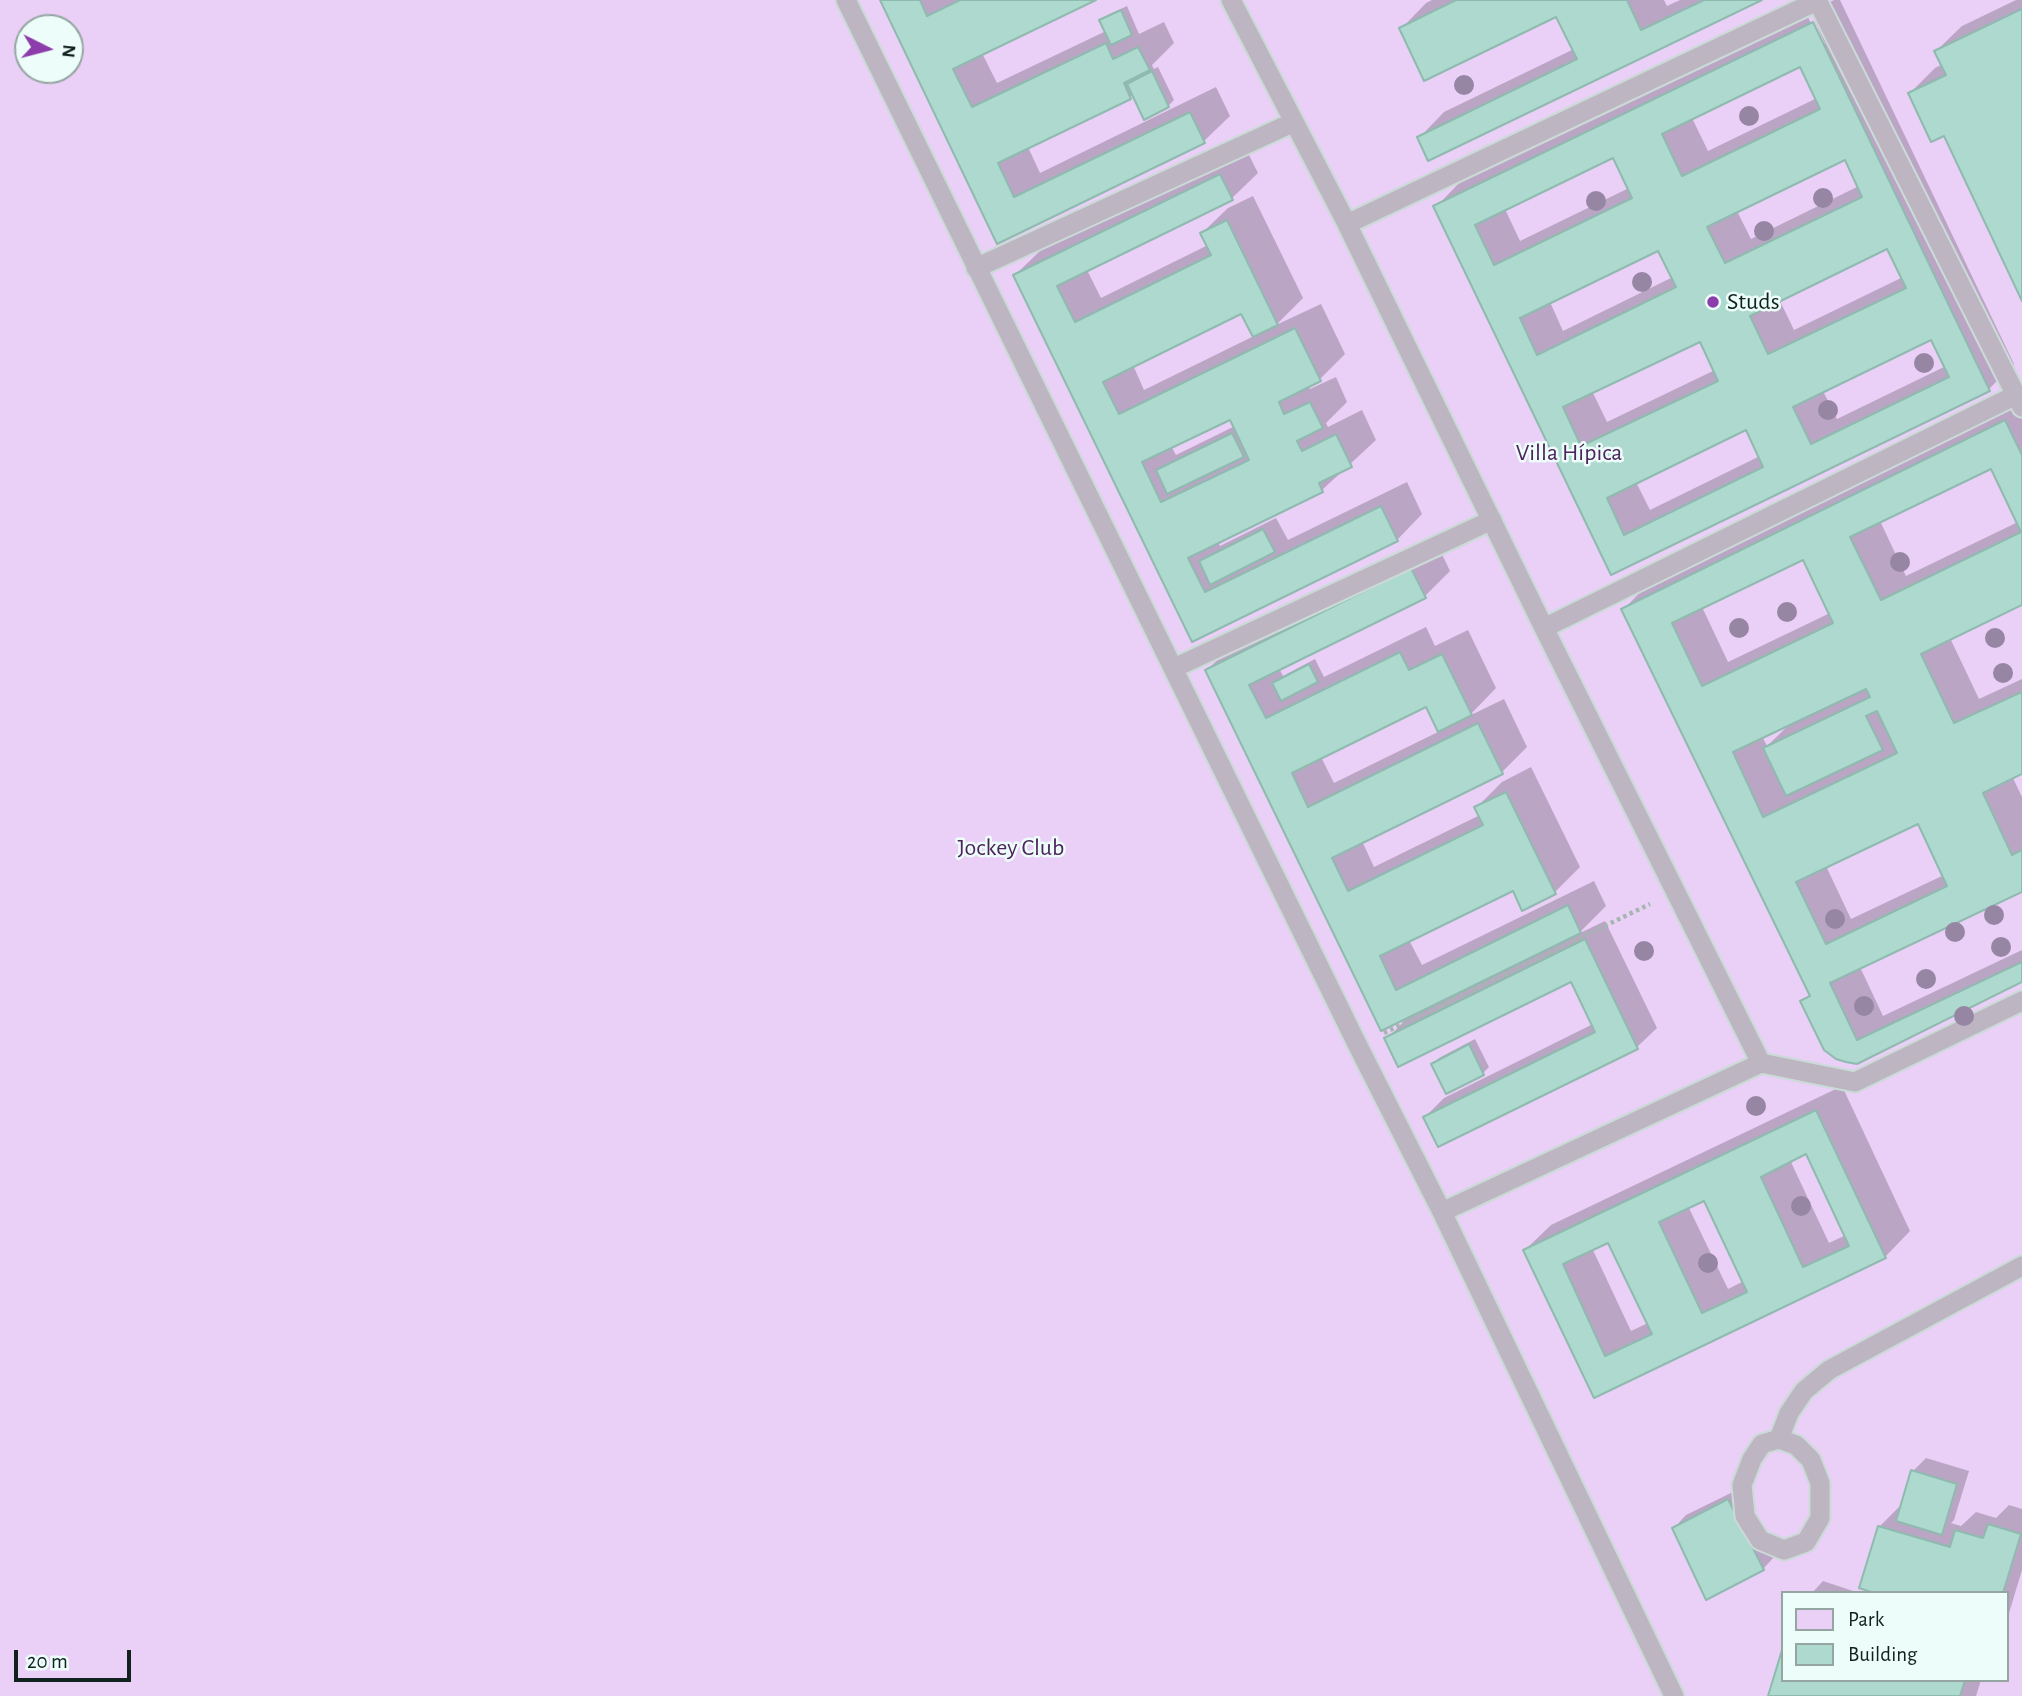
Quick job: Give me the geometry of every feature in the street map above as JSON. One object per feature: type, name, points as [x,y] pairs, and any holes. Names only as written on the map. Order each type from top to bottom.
[{"type":"lane","points":[[846,0],[1358,1046],[1442,1212],[1674,1696]]},
{"type":"lane","points":[[1231,0],[1347,224],[1544,628],[1761,1063]]},
{"type":"lane","points":[[1347,224],[1817,0],[2019,401],[1544,628]]},
{"type":"lane","points":[[976,268],[1294,122]]},
{"type":"lane","points":[[1174,668],[1492,520]]},
{"type":"lane","points":[[1442,1212],[1761,1063],[1855,1082],[2022,1001]]},
{"type":"lane","points":[[1779,1439],[1788,1413],[1804,1391],[1829,1370],[2022,1266]]},
{"type":"lane","points":[[1779,1439],[1796,1445],[1811,1460],[1820,1483],[1820,1518],[1806,1542],[1784,1550],[1760,1540],[1745,1516],[1742,1485],[1752,1459],[1762,1444],[1779,1439]]},
{"type":"path","points":[[1358,1046],[1675,892]]},
{"type":"green space","name":"Jockey Club","points":[[0,0],[2022,0],[2022,1696],[0,1696]]},
{"type":"building","points":[[880,0],[920,0],[927,16],[960,0],[1096,0],[953,69],[972,107],[1106,43],[1113,59],[1138,47],[1150,70],[1124,83],[1131,99],[998,163],[1014,197],[1190,112],[1205,143],[997,244]]},
{"type":"building","points":[[1456,0],[1627,0],[1641,30],[1704,0],[1762,0],[1428,161],[1417,137],[1577,59],[1556,17],[1424,81],[1399,28]]},
{"type":"building","points":[[2022,9],[2022,301],[1944,136],[1931,142],[1908,93],[1946,75],[1934,51]]},
{"type":"building","points":[[1121,10],[1132,35],[1111,45],[1099,20]]},
{"type":"building","name":"Studs","points":[[1813,22],[1990,391],[1611,575],[1433,206]],"holes":[[[1800,67],[1820,109],[1682,176],[1662,134]],[[1613,158],[1632,198],[1494,265],[1475,225]],[[1845,160],[1862,197],[1725,263],[1707,227]],[[1887,249],[1906,288],[1768,354],[1750,316]],[[1658,251],[1676,287],[1537,355],[1520,318]],[[1931,340],[1949,377],[1811,444],[1793,407]],[[1700,342],[1718,381],[1581,446],[1563,407]],[[1746,430],[1763,467],[1624,535],[1607,498]]]},
{"type":"building","points":[[1152,71],[1169,107],[1144,120],[1127,84]]},
{"type":"building","points":[[1220,174],[1233,200],[1057,286],[1075,322],[1211,255],[1200,233],[1227,220],[1278,325],[1253,337],[1241,314],[1103,382],[1119,414],[1295,328],[1321,381],[1279,402],[1284,414],[1310,402],[1323,428],[1297,441],[1302,451],[1336,434],[1352,467],[1319,483],[1323,492],[1188,558],[1205,592],[1381,506],[1398,541],[1192,642],[1013,275]],"holes":[[[1230,420],[1249,460],[1161,502],[1142,462]]]},
{"type":"building","points":[[2005,420],[2022,455],[2022,605],[1921,654],[1954,723],[2022,692],[2022,774],[1983,793],[2012,855],[2022,850],[2022,892],[1830,983],[1857,1040],[2022,962],[2022,982],[1857,1064],[1836,1059],[1824,1050],[1800,1001],[1810,996],[1621,609]],"holes":[[[1991,469],[2021,532],[1881,600],[1850,537]],[[1803,560],[1833,623],[1702,686],[1672,623]],[[1866,689],[1870,697],[1763,748],[1786,796],[1883,750],[1866,716],[1877,711],[1897,753],[1763,817],[1733,752]],[[1918,824],[1947,886],[1826,944],[1796,882]]]},
{"type":"building","points":[[1232,433],[1244,457],[1167,494],[1156,470]]},
{"type":"building","points":[[1263,529],[1275,552],[1210,585],[1199,561]]},
{"type":"building","points":[[1411,568],[1426,598],[1249,685],[1266,718],[1400,652],[1409,670],[1442,654],[1472,715],[1438,732],[1426,707],[1292,773],[1308,807],[1478,723],[1503,774],[1332,858],[1348,891],[1483,825],[1474,807],[1506,792],[1556,894],[1522,911],[1513,891],[1380,956],[1396,990],[1568,905],[1581,933],[1381,1031],[1205,670]]},
{"type":"building","points":[[1309,664],[1318,682],[1281,701],[1272,683]]},
{"type":"building","points":[[1585,939],[1638,1049],[1438,1147],[1423,1117],[1595,1032],[1571,982],[1398,1067],[1384,1038]]},
{"type":"building","points":[[1469,1044],[1484,1075],[1446,1094],[1431,1064]]},
{"type":"building","points":[[1816,1110],[1886,1258],[1594,1398],[1523,1250]],"holes":[[[1806,1154],[1849,1246],[1803,1267],[1761,1177]],[[1704,1201],[1747,1292],[1702,1313],[1659,1222]],[[1608,1243],[1652,1334],[1605,1356],[1563,1264]]]},
{"type":"building","points":[[1911,1470],[1957,1484],[1942,1535],[1896,1521]]},
{"type":"building","points":[[1728,1499],[1764,1570],[1706,1600],[1672,1528]]},
{"type":"building","points":[[1988,1524],[2021,1534],[2004,1591],[1868,1591],[1859,1588],[1878,1526],[1950,1547],[1955,1530],[1983,1538]]},
{"type":"building","points":[[1780,1657],[1780,1682],[1964,1682],[1960,1696],[1768,1696]]},
{"type":"place","name":"Studs","points":[[1713,302]]},
{"type":"park label","name":"Villa Hípica","points":[[1569,453]]}]
